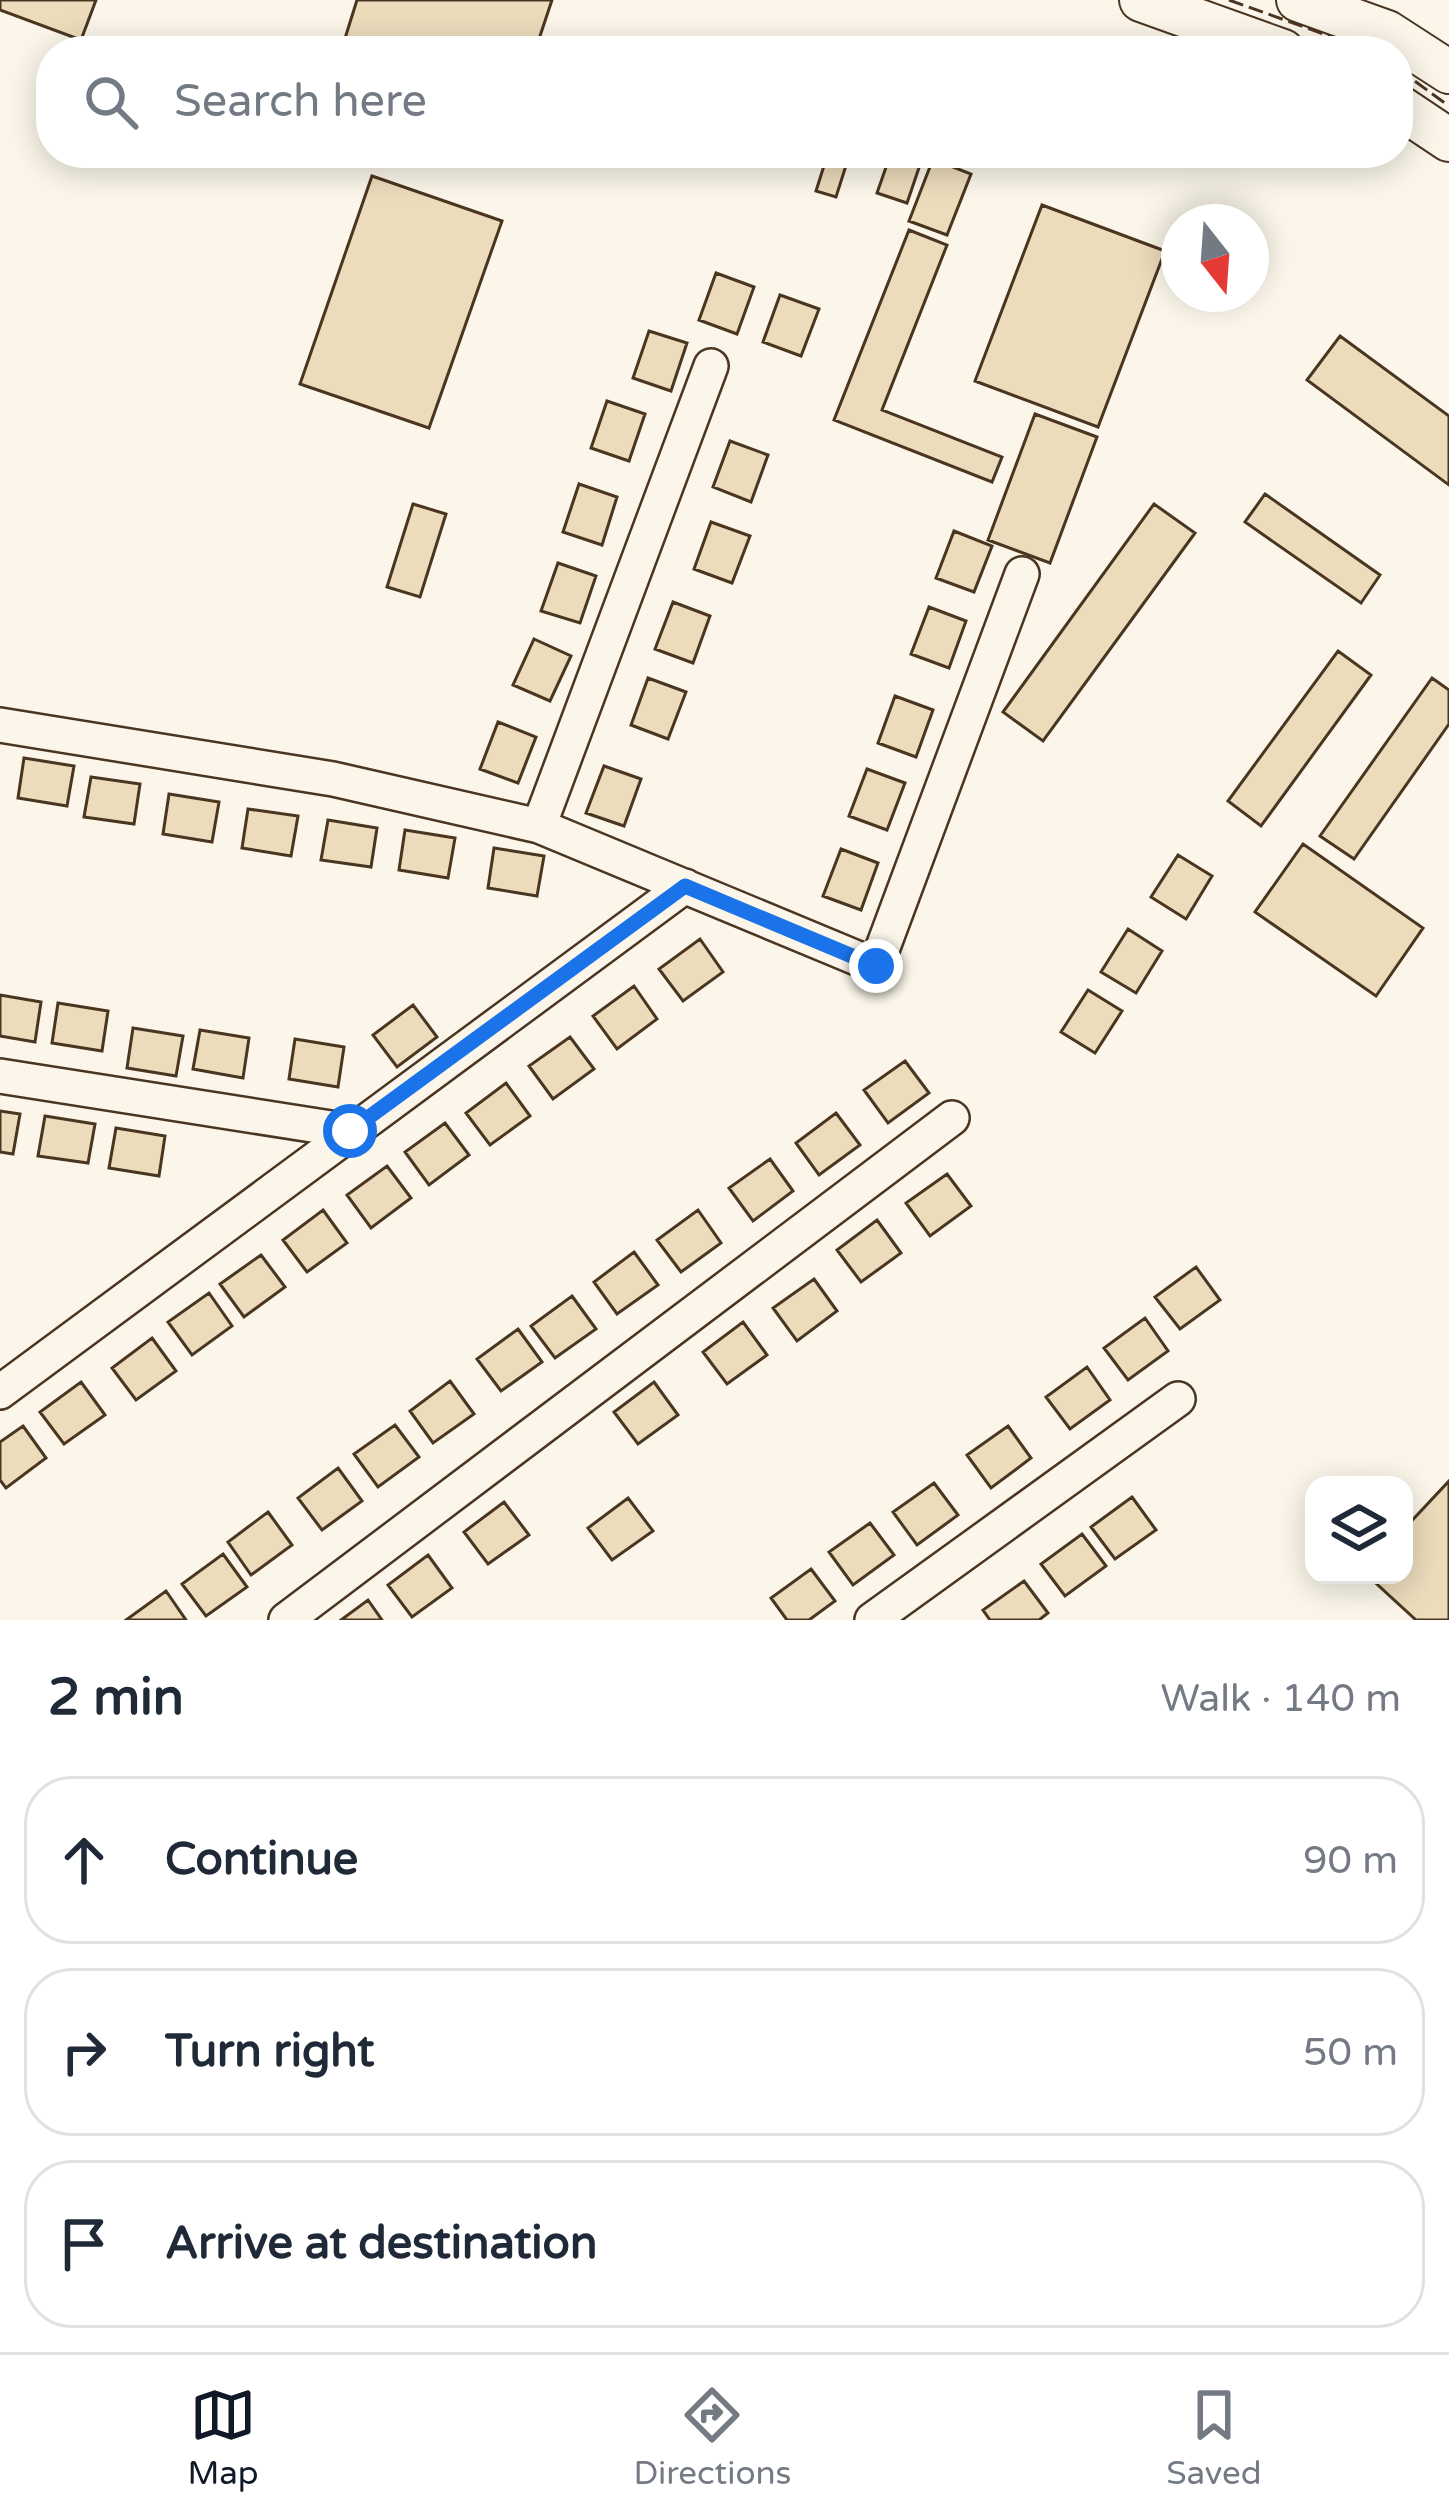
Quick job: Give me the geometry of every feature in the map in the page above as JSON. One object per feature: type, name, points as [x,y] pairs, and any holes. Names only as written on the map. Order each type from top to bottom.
[{"type":"main road","points":[[1141,0],[1241,36]]},
{"type":"main road","points":[[1298,0],[1393,36]]},
{"type":"main road","points":[[1413,49],[1449,72]]},
{"type":"main road","points":[[1413,116],[1449,140]]},
{"type":"street","points":[[539,826],[711,366]]},
{"type":"street","points":[[0,725],[333,779],[539,826],[876,966],[1022,574]]},
{"type":"street","points":[[0,1392],[685,886]]},
{"type":"street","points":[[0,1076],[350,1131]]},
{"type":"street","points":[[286,1620],[952,1118]]},
{"type":"street","points":[[872,1620],[1178,1399]]},
{"type":"building","points":[[0,0],[96,0],[82,36],[70,36],[0,10]]},
{"type":"building","points":[[357,0],[552,0],[540,36],[346,36]]},
{"type":"building","points":[[823,168],[845,168],[836,197],[816,191]]},
{"type":"building","points":[[886,168],[919,168],[907,203],[877,193]]},
{"type":"building","points":[[930,168],[956,168],[971,174],[947,235],[909,221]]},
{"type":"building","points":[[372,176],[502,221],[429,428],[300,384]]},
{"type":"building","points":[[1042,205],[1161,250],[1161,262],[1098,427],[975,381]]},
{"type":"building","points":[[909,230],[947,245],[882,410],[1002,457],[992,482],[834,420]]},
{"type":"building","points":[[716,273],[754,287],[737,334],[699,320]]},
{"type":"building","points":[[780,295],[819,309],[801,356],[763,342]]},
{"type":"building","points":[[649,331],[687,343],[671,391],[633,378]]},
{"type":"building","points":[[1340,336],[1449,416],[1449,485],[1307,380]]},
{"type":"building","points":[[607,401],[645,414],[629,461],[591,448]]},
{"type":"building","points":[[1035,414],[1097,437],[1050,563],[988,540]]},
{"type":"building","points":[[730,441],[768,455],[751,502],[713,487]]},
{"type":"building","points":[[579,484],[617,497],[602,545],[563,532]]},
{"type":"building","points":[[1265,494],[1380,575],[1361,603],[1245,522]]},
{"type":"building","points":[[413,504],[446,514],[420,597],[387,587]]},
{"type":"building","points":[[1154,504],[1195,533],[1043,741],[1003,712]]},
{"type":"building","points":[[711,522],[750,536],[732,583],[694,569]]},
{"type":"building","points":[[954,531],[992,546],[974,592],[936,578]]},
{"type":"building","points":[[558,563],[596,576],[580,623],[541,611]]},
{"type":"building","points":[[673,602],[710,616],[693,663],[655,649]]},
{"type":"building","points":[[929,607],[966,621],[949,668],[911,654]]},
{"type":"building","points":[[534,639],[571,656],[550,701],[513,685]]},
{"type":"building","points":[[1338,651],[1371,675],[1261,826],[1228,801]]},
{"type":"building","points":[[648,678],[686,692],[668,739],[631,725]]},
{"type":"building","points":[[1432,678],[1449,690],[1449,724],[1354,859],[1320,836]]},
{"type":"building","points":[[895,696],[933,710],[916,757],[878,743]]},
{"type":"building","points":[[498,722],[536,737],[518,783],[480,769]]},
{"type":"building","points":[[24,758],[74,766],[67,806],[18,798]]},
{"type":"building","points":[[604,766],[641,779],[624,826],[586,813]]},
{"type":"building","points":[[867,769],[905,783],[887,830],[849,816]]},
{"type":"building","points":[[91,777],[140,784],[134,824],[84,817]]},
{"type":"building","points":[[169,794],[219,802],[212,842],[163,834]]},
{"type":"building","points":[[248,809],[298,816],[291,856],[242,848]]},
{"type":"building","points":[[328,820],[377,828],[371,867],[321,860]]},
{"type":"building","points":[[405,830],[455,838],[448,878],[399,870]]},
{"type":"building","points":[[1303,844],[1423,928],[1376,996],[1255,912]]},
{"type":"building","points":[[494,848],[544,856],[537,896],[488,888]]},
{"type":"building","points":[[841,849],[878,863],[861,910],[823,896]]},
{"type":"building","points":[[1178,855],[1212,876],[1186,919],[1151,897]]},
{"type":"building","points":[[1128,929],[1162,951],[1136,993],[1101,972]]},
{"type":"building","points":[[700,939],[723,972],[683,1001],[659,969]]},
{"type":"building","points":[[634,986],[657,1019],[617,1049],[593,1016]]},
{"type":"building","points":[[1088,990],[1122,1011],[1095,1053],[1061,1032]]},
{"type":"building","points":[[0,995],[41,1002],[35,1042],[0,1036]]},
{"type":"building","points":[[58,1003],[108,1011],[102,1051],[52,1043]]},
{"type":"building","points":[[413,1005],[437,1037],[397,1067],[373,1035]]},
{"type":"building","points":[[133,1028],[183,1036],[176,1076],[127,1068]]},
{"type":"building","points":[[200,1030],[249,1038],[243,1078],[193,1069]]},
{"type":"building","points":[[570,1037],[594,1069],[553,1099],[529,1066]]},
{"type":"building","points":[[295,1039],[344,1047],[338,1087],[289,1079]]},
{"type":"building","points":[[905,1061],[929,1093],[888,1123],[864,1090]]},
{"type":"building","points":[[506,1083],[530,1116],[490,1145],[466,1113]]},
{"type":"building","points":[[0,1111],[20,1114],[13,1154],[0,1152]]},
{"type":"building","points":[[836,1113],[860,1145],[819,1175],[796,1143]]},
{"type":"building","points":[[45,1116],[95,1124],[88,1163],[38,1156]]},
{"type":"building","points":[[445,1123],[469,1155],[429,1185],[405,1152]]},
{"type":"building","points":[[116,1128],[165,1136],[159,1176],[109,1168]]},
{"type":"building","points":[[770,1159],[793,1191],[753,1221],[729,1188]]},
{"type":"building","points":[[387,1166],[411,1198],[371,1228],[347,1195]]},
{"type":"building","points":[[947,1174],[971,1206],[930,1236],[906,1203]]},
{"type":"building","points":[[323,1210],[347,1243],[307,1272],[283,1240]]},
{"type":"building","points":[[698,1210],[721,1243],[681,1272],[657,1240]]},
{"type":"building","points":[[877,1220],[901,1253],[861,1282],[837,1250]]},
{"type":"building","points":[[634,1252],[658,1285],[617,1314],[594,1282]]},
{"type":"building","points":[[261,1255],[285,1287],[244,1317],[220,1284]]},
{"type":"building","points":[[1196,1267],[1220,1300],[1180,1329],[1155,1297]]},
{"type":"building","points":[[814,1279],[837,1311],[797,1341],[773,1308]]},
{"type":"building","points":[[209,1293],[232,1326],[192,1355],[168,1322]]},
{"type":"building","points":[[572,1296],[596,1329],[555,1358],[531,1326]]},
{"type":"building","points":[[1145,1318],[1168,1351],[1128,1380],[1104,1348]]},
{"type":"building","points":[[743,1322],[767,1355],[727,1384],[703,1352]]},
{"type":"building","points":[[518,1329],[542,1362],[501,1391],[477,1359]]},
{"type":"building","points":[[152,1338],[176,1371],[136,1400],[112,1368]]},
{"type":"building","points":[[1087,1367],[1110,1400],[1070,1429],[1046,1397]]},
{"type":"building","points":[[450,1381],[474,1414],[433,1443],[410,1411]]},
{"type":"building","points":[[81,1382],[105,1415],[64,1444],[40,1412]]},
{"type":"building","points":[[654,1382],[678,1415],[638,1444],[614,1412]]},
{"type":"building","points":[[395,1425],[419,1457],[378,1487],[354,1454]]},
{"type":"building","points":[[23,1426],[46,1458],[6,1488],[0,1480],[0,1442]]},
{"type":"building","points":[[1008,1426],[1031,1458],[991,1488],[967,1455]]},
{"type":"building","points":[[338,1468],[362,1501],[322,1530],[298,1498]]},
{"type":"building","points":[[1449,1481],[1449,1620],[1416,1620],[1377,1584],[1413,1584],[1413,1519]]},
{"type":"building","points":[[934,1483],[958,1515],[917,1545],[893,1512]]},
{"type":"building","points":[[1132,1497],[1156,1530],[1115,1559],[1091,1527]]},
{"type":"building","points":[[628,1498],[653,1531],[612,1560],[588,1528]]},
{"type":"building","points":[[504,1502],[529,1535],[488,1564],[464,1532]]},
{"type":"building","points":[[268,1512],[292,1545],[251,1575],[228,1542]]},
{"type":"building","points":[[870,1523],[894,1555],[853,1585],[829,1552]]},
{"type":"building","points":[[1082,1534],[1106,1566],[1065,1596],[1041,1564]]},
{"type":"building","points":[[223,1554],[247,1587],[206,1616],[182,1584]]},
{"type":"building","points":[[428,1555],[452,1588],[412,1617],[388,1585]]},
{"type":"building","points":[[811,1569],[835,1601],[809,1620],[787,1620],[771,1598]]},
{"type":"building","points":[[1024,1581],[1048,1613],[1039,1620],[990,1620],[983,1610]]},
{"type":"building","points":[[166,1591],[186,1620],[126,1620]]},
{"type":"building","points":[[368,1600],[382,1620],[341,1620]]},
{"type":"fence","points":[[1229,0],[1329,36]]},
{"type":"fence","points":[[1413,80],[1449,106]]},
{"type":"route","points":[[350,1131],[685,886],[876,966]]}]
